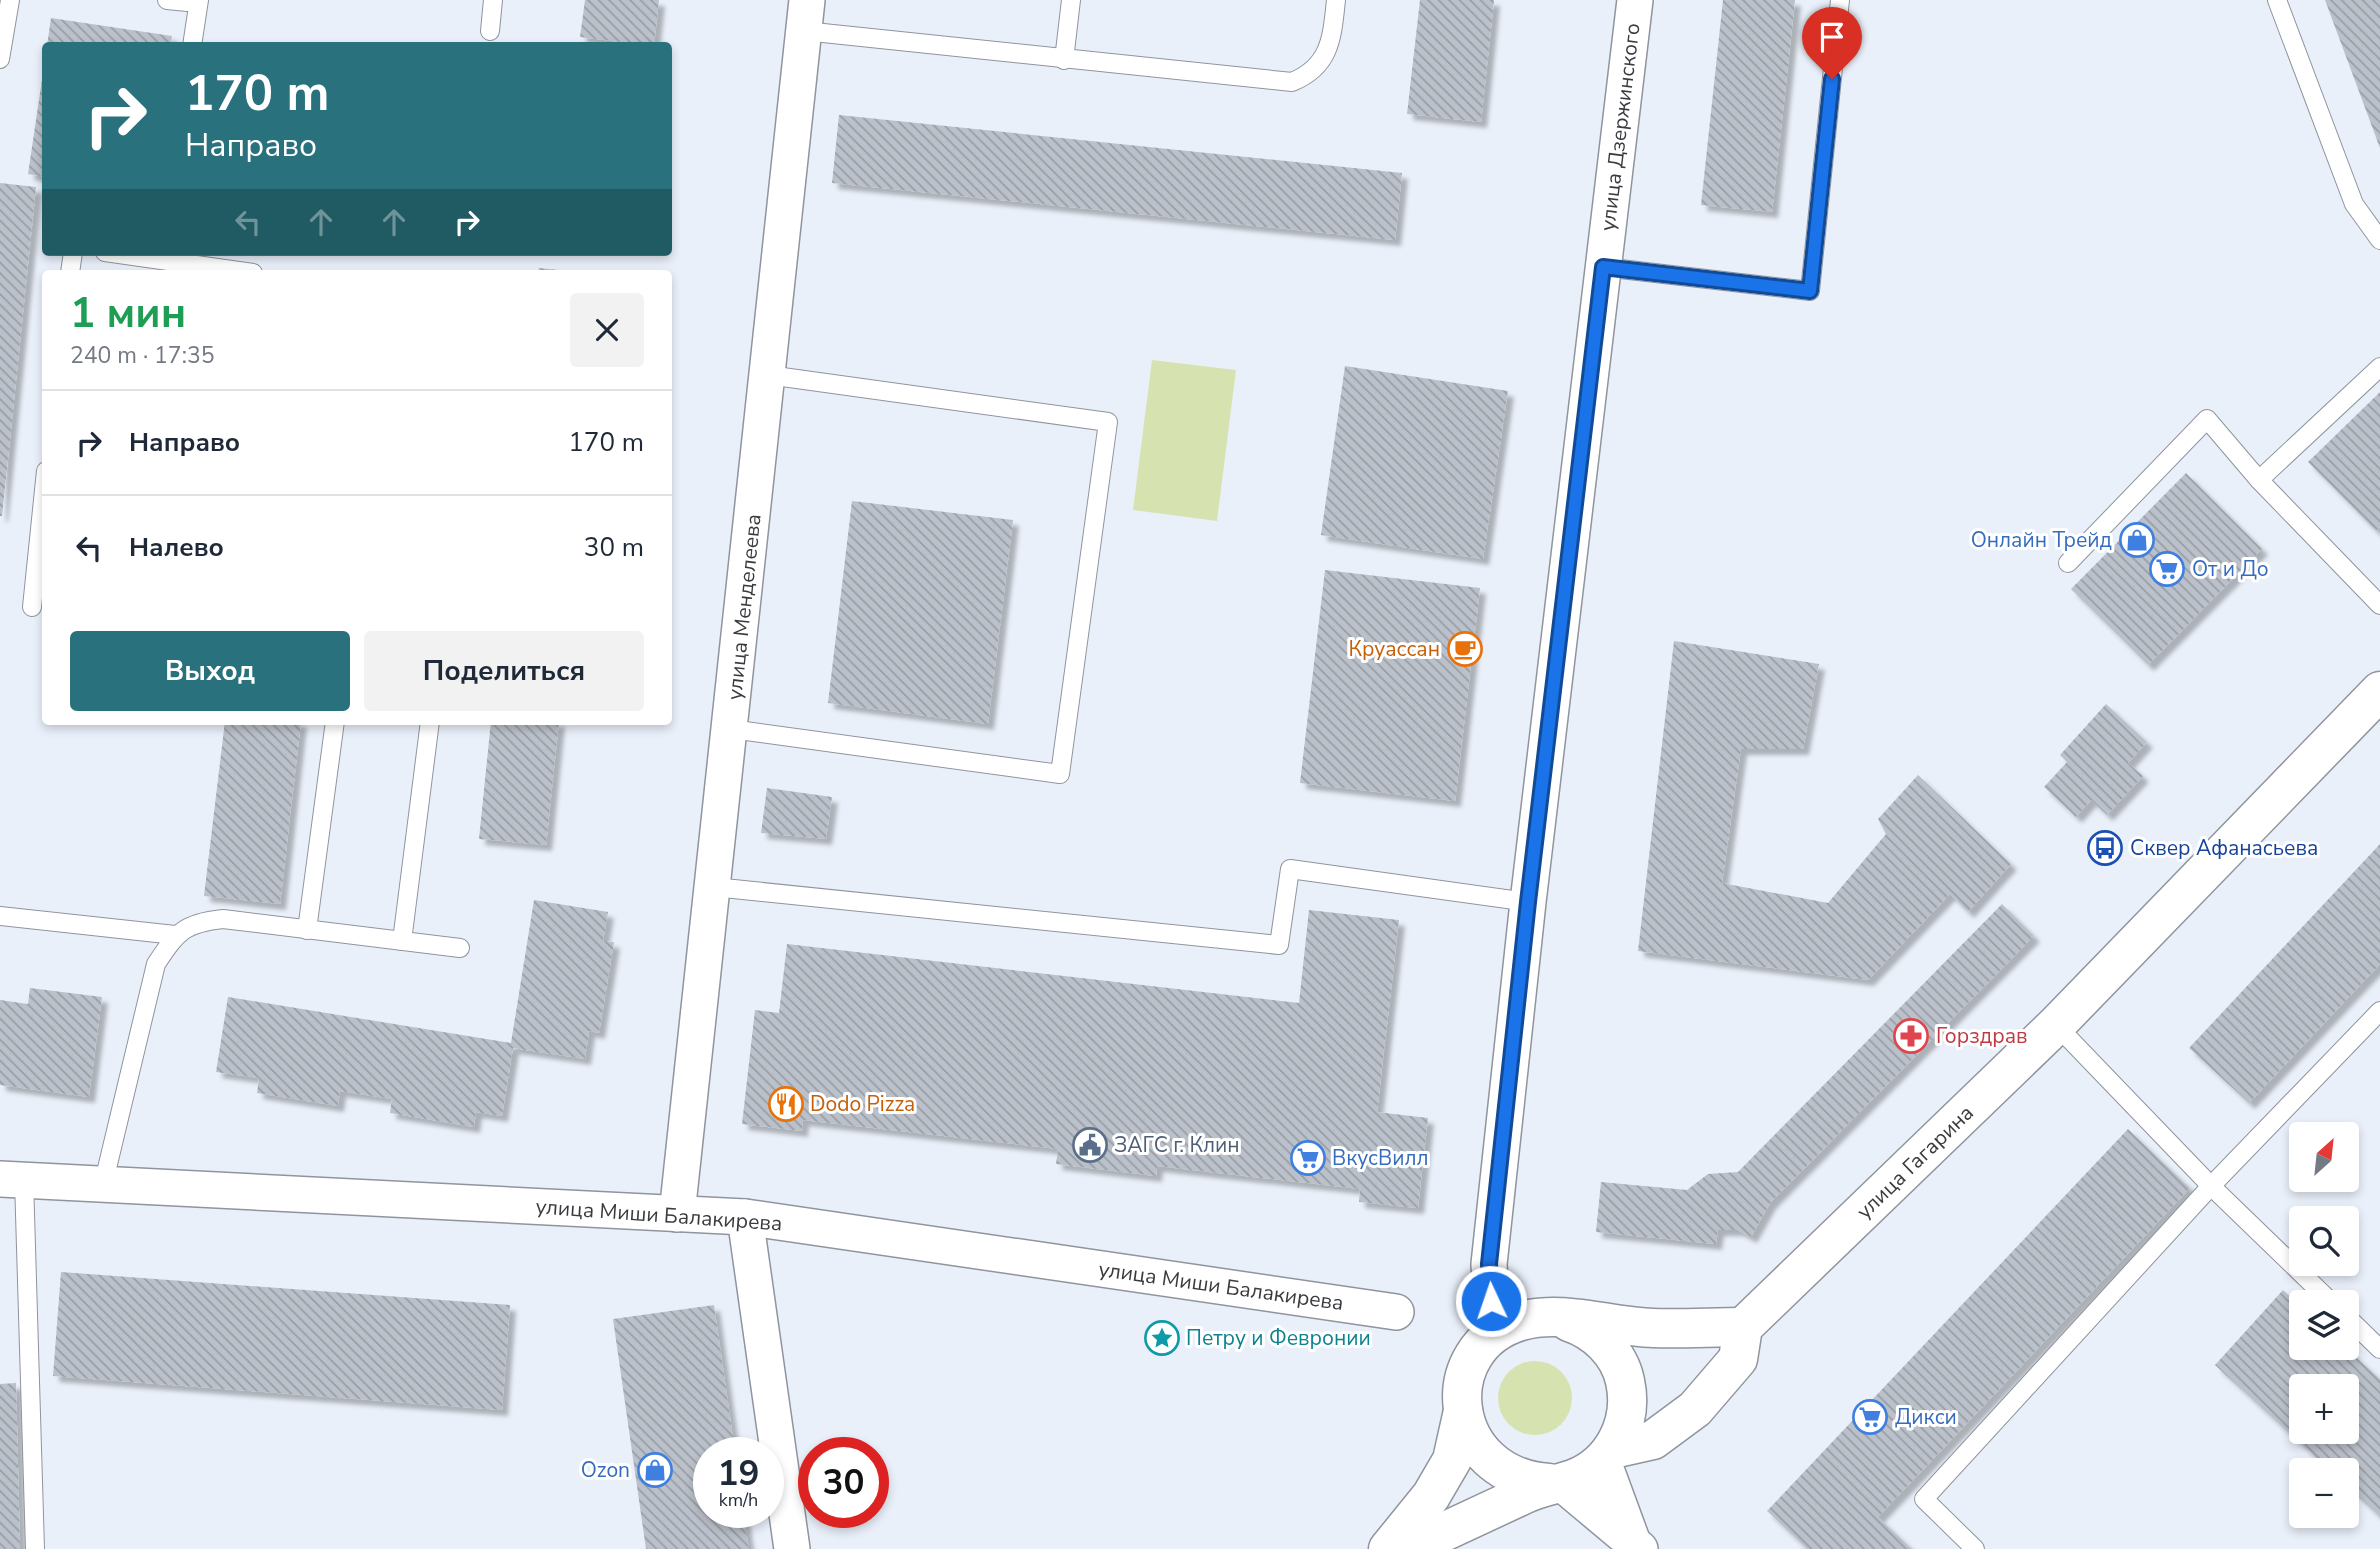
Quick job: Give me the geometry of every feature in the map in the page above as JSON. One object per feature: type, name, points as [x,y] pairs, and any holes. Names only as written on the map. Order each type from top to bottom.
[{"type":"street","name":"улица Дзержинского","points":[[1500,1331],[1491,1301],[1489,1264],[1528,902],[1634,0]]},
{"type":"street","name":"улица Менделеева","points":[[677,1214],[806,15]]},
{"type":"street","name":"улица Гагарина","points":[[1743,1327],[2056,1025],[2380,691]]},
{"type":"street","name":"улица Миши Балакирева","points":[[12,1180],[745,1217],[1396,1312]]},
{"type":"street","points":[[745,1217],[792,1549]]},
{"type":"street","points":[[1388,1549],[1431,1496],[1452,1461],[1463,1411],[1466,1374],[1486,1342],[1500,1331],[1519,1321],[1540,1318],[1655,1328],[1743,1327],[1738,1359],[1695,1409],[1653,1440],[1608,1455],[1583,1474],[1555,1483],[1407,1549]]},
{"type":"street","points":[[1560,1319],[1581,1326],[1599,1338],[1614,1353],[1623,1372],[1628,1394],[1627,1415],[1608,1455],[1637,1546]]},
{"type":"street","points":[[1463,1411],[1478,1449],[1492,1464],[1528,1482],[1555,1483],[1637,1546]]},
{"type":"lane","points":[[0,59],[10,0]]},
{"type":"lane","points":[[167,0],[198,2],[193,42]]},
{"type":"lane","points":[[490,31],[493,0]]},
{"type":"lane","points":[[1064,60],[1071,0]]},
{"type":"lane","points":[[806,15],[1064,60],[1292,82],[1307,76],[1320,65],[1332,37],[1336,0]]},
{"type":"lane","points":[[1603,267],[1810,291],[1840,0]]},
{"type":"lane","points":[[2277,0],[2354,204],[2380,240]]},
{"type":"lane","points":[[133,256],[232,270]]},
{"type":"lane","points":[[2259,480],[2380,367]]},
{"type":"lane","points":[[731,729],[1060,774],[1108,422],[768,375]]},
{"type":"lane","points":[[2068,563],[2207,419],[2259,480],[2380,605]]},
{"type":"lane","points":[[32,607],[42,510]]},
{"type":"lane","points":[[307,930],[334,725]]},
{"type":"lane","points":[[402,941],[429,725]]},
{"type":"lane","points":[[714,887],[1279,945],[1290,869],[1528,902]]},
{"type":"lane","points":[[0,916],[175,935]]},
{"type":"lane","points":[[103,1185],[156,964],[175,935],[196,922],[223,919],[460,948]]},
{"type":"lane","points":[[1975,1549],[1924,1499],[2211,1186],[2380,1011]]},
{"type":"lane","points":[[2056,1025],[2211,1186],[2319,1290]]},
{"type":"lane","points":[[12,1180],[35,1549]]},
{"type":"lane","points":[[2359,1329],[2380,1349]]},
{"type":"green space","points":[[1152,360],[1236,370],[1217,521],[1133,510]]},
{"type":"green space","points":[[1535,1361],[1556,1367],[1566,1377],[1572,1398],[1566,1419],[1556,1429],[1535,1435],[1514,1429],[1504,1419],[1498,1398],[1504,1377],[1514,1367]]},
{"type":"building","points":[[585,0],[659,0],[654,42],[621,42],[580,37]]},
{"type":"building","points":[[1420,0],[1494,0],[1481,122],[1407,114]]},
{"type":"building","points":[[1723,0],[1795,0],[1772,212],[1701,205]]},
{"type":"building","points":[[2325,0],[2380,0],[2380,148]]},
{"type":"building","points":[[51,18],[172,36],[171,42],[48,42]]},
{"type":"building","points":[[42,80],[42,176],[28,174]]},
{"type":"building","points":[[839,115],[1402,173],[1395,240],[832,183]]},
{"type":"building","points":[[0,183],[36,187],[2,516],[0,516]]},
{"type":"building","points":[[1345,366],[1508,391],[1483,559],[1321,535]]},
{"type":"building","points":[[2380,392],[2380,527],[2376,531],[2308,462]]},
{"type":"building","name":"От и До","points":[[2186,473],[2262,549],[2148,665],[2071,589]]},
{"type":"building","points":[[852,501],[1013,520],[988,724],[828,703]]},
{"type":"building","points":[[1325,570],[1480,588],[1455,801],[1300,783]]},
{"type":"building","points":[[1674,641],[1819,664],[1803,749],[1741,749],[1722,883],[1828,903],[1886,834],[1878,819],[1918,775],[2011,864],[1968,912],[1950,894],[1868,980],[1638,951]]},
{"type":"building","points":[[2106,704],[2147,742],[2128,763],[2143,776],[2107,815],[2091,800],[2076,817],[2044,787],[2067,762],[2060,755]]},
{"type":"building","points":[[225,725],[301,725],[280,904],[204,896]]},
{"type":"building","points":[[491,725],[559,725],[546,845],[479,839]]},
{"type":"building","points":[[767,788],[832,797],[826,839],[761,833]]},
{"type":"building","points":[[2380,844],[2380,964],[2249,1103],[2189,1048]]},
{"type":"building","points":[[534,900],[608,912],[603,941],[614,942],[599,1033],[589,1031],[585,1059],[513,1048],[502,1116],[476,1112],[474,1127],[390,1113],[392,1099],[340,1091],[338,1106],[257,1093],[259,1078],[216,1072],[228,997],[511,1043]]},
{"type":"building","points":[[2002,904],[2034,936],[1770,1203],[1751,1237],[1738,1230],[1718,1230],[1716,1244],[1596,1232],[1601,1182],[1687,1190],[1708,1174],[1738,1172]]},
{"type":"building","points":[[1309,910],[1399,920],[1377,1112],[1428,1118],[1418,1208],[1359,1202],[1360,1189],[1157,1166],[1156,1176],[1056,1164],[1058,1149],[803,1120],[802,1131],[742,1124],[755,1010],[779,1013],[787,944],[1299,1003]]},
{"type":"building","points":[[30,988],[102,997],[89,1097],[0,1085],[0,1000],[28,1004]]},
{"type":"building","points":[[2128,1129],[2190,1188],[1878,1517],[1912,1549],[1807,1549],[1767,1511]]},
{"type":"building","points":[[61,1272],[510,1305],[502,1410],[53,1376]]},
{"type":"building","points":[[2283,1290],[2289,1295],[2289,1360],[2359,1360],[2380,1379],[2380,1517],[2359,1497],[2359,1458],[2316,1458],[2301,1444],[2359,1444],[2359,1374],[2289,1374],[2289,1433],[2215,1365]]},
{"type":"building","points":[[714,1305],[733,1437],[693,1437],[693,1528],[746,1528],[749,1549],[646,1549],[613,1319]]},
{"type":"building","points":[[16,1383],[20,1549],[0,1549],[0,1384]]},
{"type":"place","name":"Онлайн Трейд","points":[[2137,540]]},
{"type":"place","name":"От и До","points":[[2167,569]]},
{"type":"place","name":"Круассан","points":[[1465,649]]},
{"type":"place","name":"Сквер Афанасьева","points":[[2105,848]]},
{"type":"place","name":"Горздрав","points":[[1911,1036]]},
{"type":"place","name":"Dodo Pizza","points":[[786,1104]]},
{"type":"place","name":"ЗАГС г. Клин","points":[[1090,1145]]},
{"type":"place","name":"ВкусВилл","points":[[1308,1158]]},
{"type":"place","name":"Петру и Февронии","points":[[1162,1338]]},
{"type":"place","name":"Дикси","points":[[1870,1417]]},
{"type":"place","name":"Ozon","points":[[655,1470]]},
{"type":"route","points":[[1491,1301],[1489,1264],[1528,902],[1603,267],[1810,291],[1832,79]]}]
